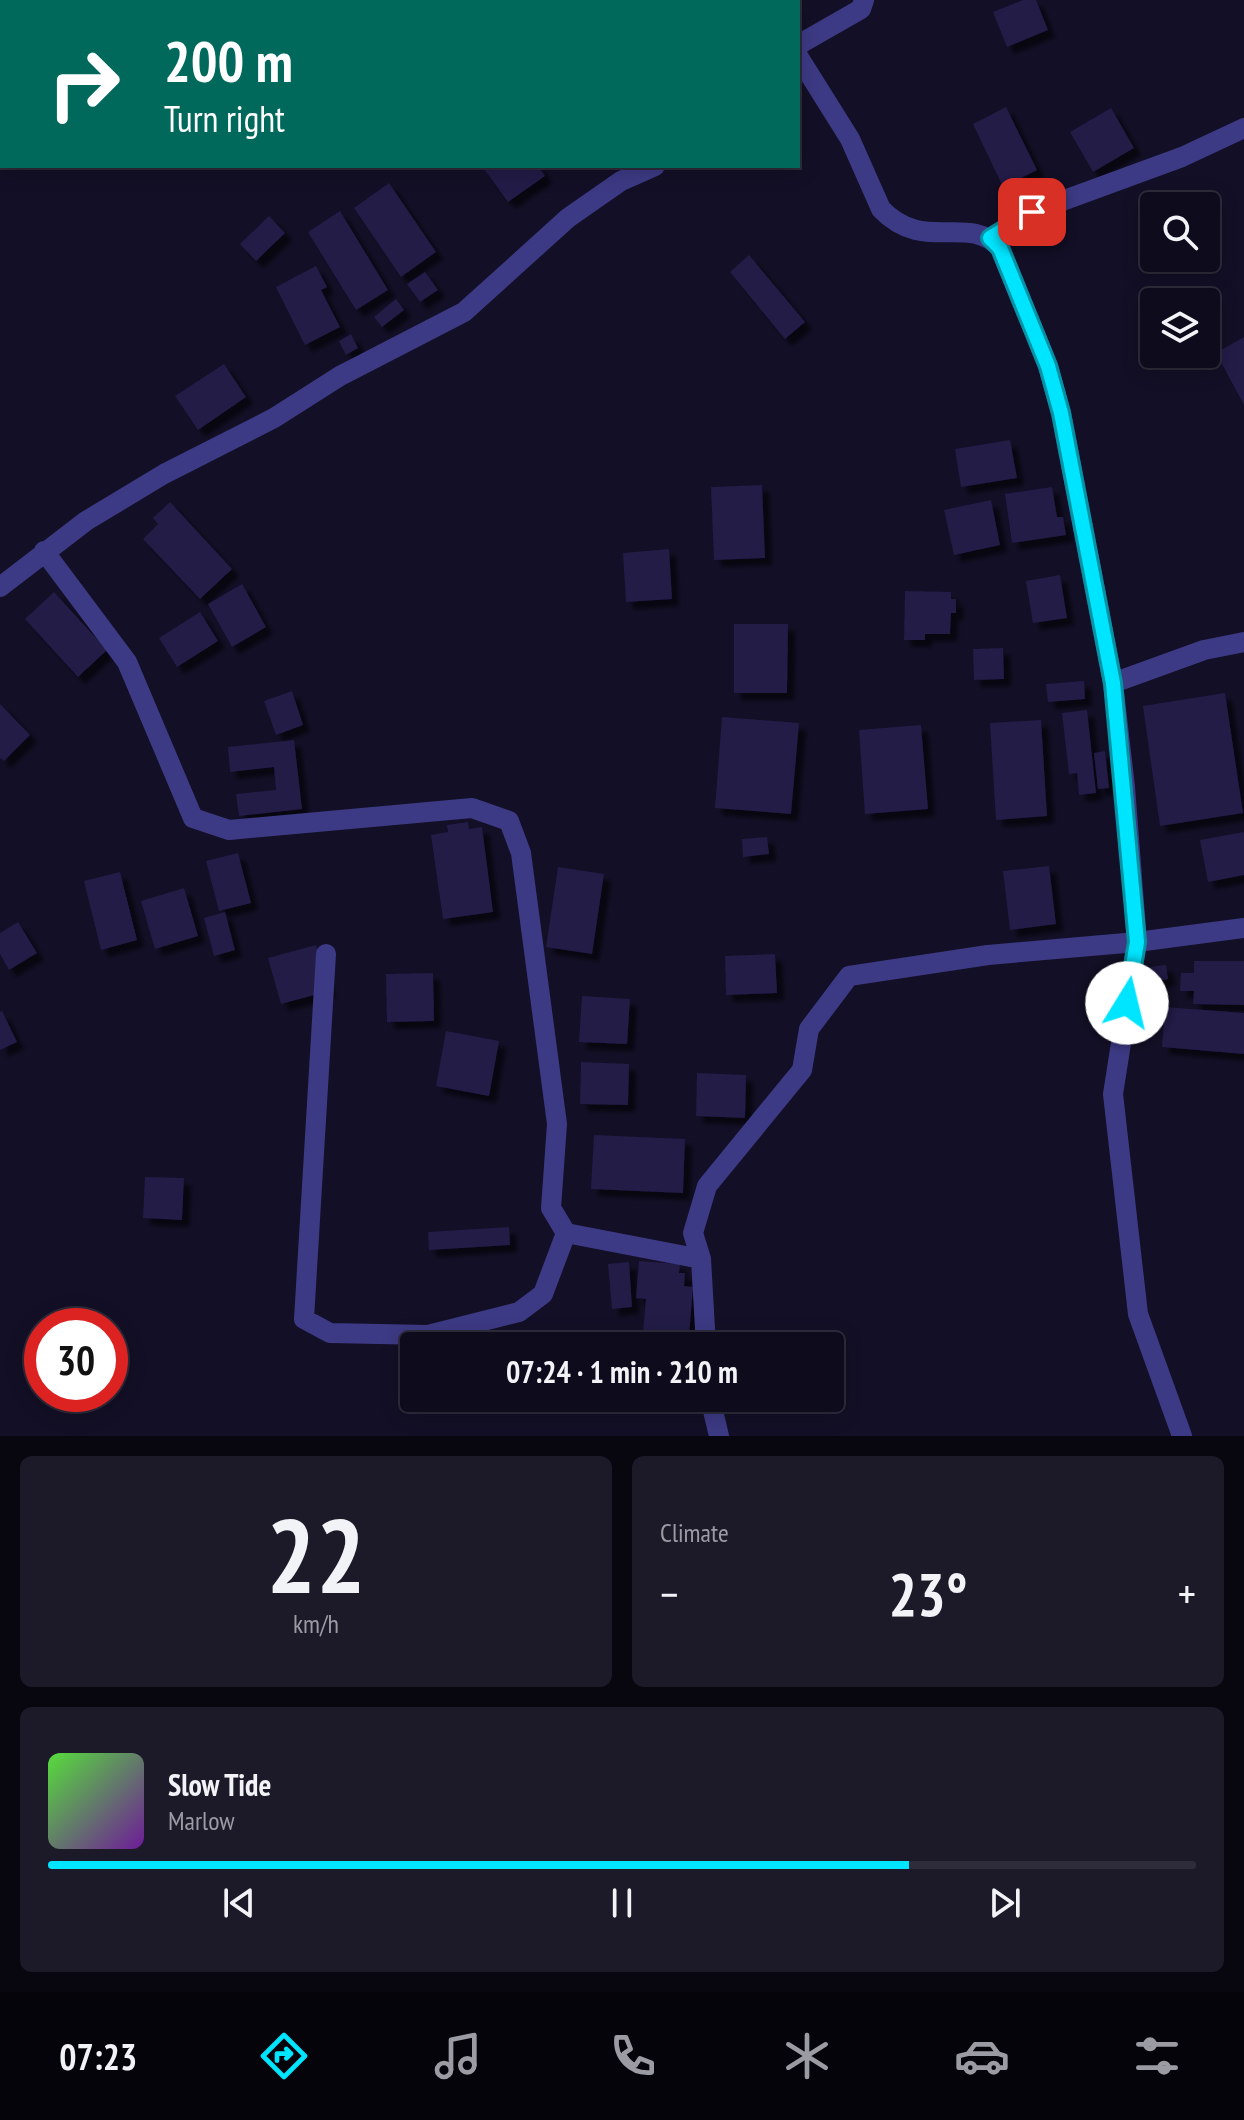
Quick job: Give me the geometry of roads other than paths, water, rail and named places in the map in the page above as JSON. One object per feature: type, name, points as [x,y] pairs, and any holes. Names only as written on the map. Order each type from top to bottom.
[{"type":"street","points":[[800,44],[861,9],[864,0]]},
{"type":"street","points":[[800,59],[850,139],[881,209],[888,217],[913,231],[933,234],[973,232],[990,238],[1000,248],[1048,366],[1061,413],[1113,683],[1137,942],[1113,1094],[1138,1314],[1182,1436]]},
{"type":"street","points":[[990,238],[1032,212],[1182,157],[1244,128]]},
{"type":"street","points":[[0,587],[86,521],[164,474],[274,418],[340,376],[464,312],[568,218],[621,181],[650,168]]},
{"type":"street","points":[[44,551],[127,662],[193,818],[229,830],[472,808],[509,821],[521,853],[557,1124],[551,1208],[566,1233],[701,1259]]},
{"type":"street","points":[[1113,683],[1204,650],[1244,642]]},
{"type":"street","points":[[705,1332],[701,1259],[693,1233],[707,1186],[802,1070],[809,1029],[849,976],[988,955],[1137,942],[1244,928]]},
{"type":"street","points":[[326,954],[304,1319],[330,1333],[428,1335],[519,1312],[543,1294],[566,1233]]},
{"type":"street","points":[[713,1412],[719,1436]]}]
